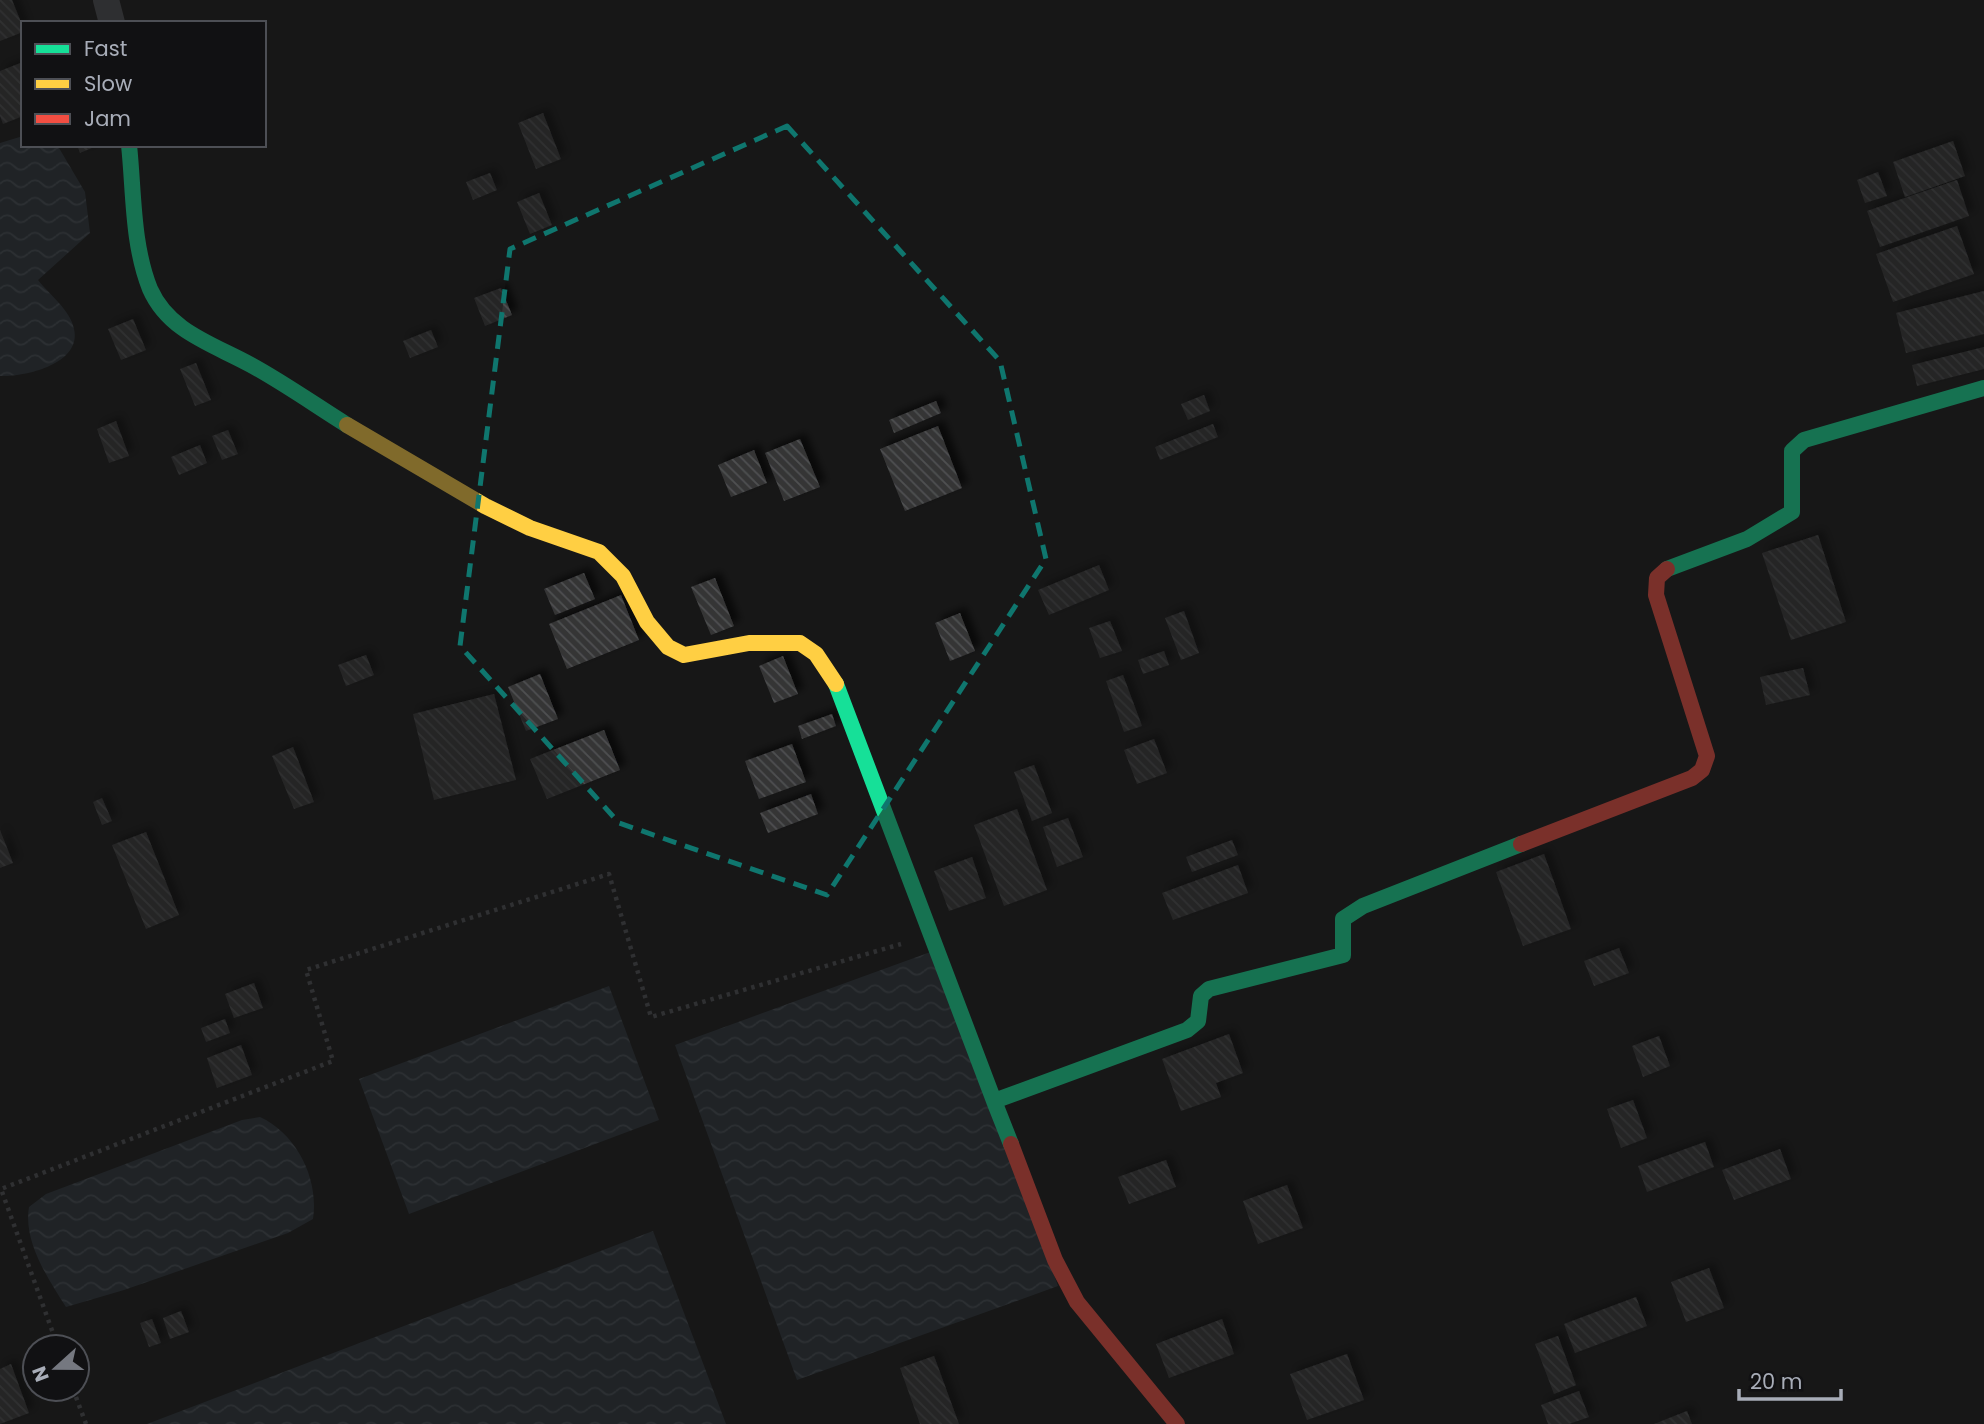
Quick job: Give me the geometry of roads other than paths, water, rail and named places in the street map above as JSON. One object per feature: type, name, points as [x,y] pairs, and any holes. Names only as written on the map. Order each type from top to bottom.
[{"type":"street","points":[[106,0],[111,21]]},
{"type":"street","points":[[129,147],[144,272],[160,306],[188,332],[248,363],[522,526],[601,553],[621,573],[658,641],[670,651],[684,655],[789,640],[809,648],[842,693],[993,1101],[1055,1260],[1077,1302],[1177,1424]]},
{"type":"street","points":[[993,1101],[1187,1030],[1198,1021],[1201,996],[1209,989],[1343,955],[1343,919],[1363,906],[1692,778],[1702,770],[1707,756],[1656,595],[1657,578],[1664,570],[1737,542],[1780,522],[1792,512],[1796,484],[1790,464],[1792,451],[1804,440],[1984,388]]},
{"type":"water","points":[[21,137],[21,147],[58,147],[85,192],[90,233],[38,280],[72,322],[74,341],[69,351],[61,360],[49,366],[11,376],[0,376],[0,143]]},
{"type":"water","points":[[936,950],[1058,1286],[797,1380],[675,1045]]},
{"type":"water","points":[[609,986],[659,1120],[409,1214],[359,1079]]},
{"type":"water","points":[[260,1117],[285,1134],[303,1159],[312,1189],[313,1219],[288,1233],[124,1290],[66,1307],[33,1246],[28,1220],[29,1207],[46,1194],[242,1120]]},
{"type":"water","points":[[653,1231],[726,1424],[147,1424]]}]
